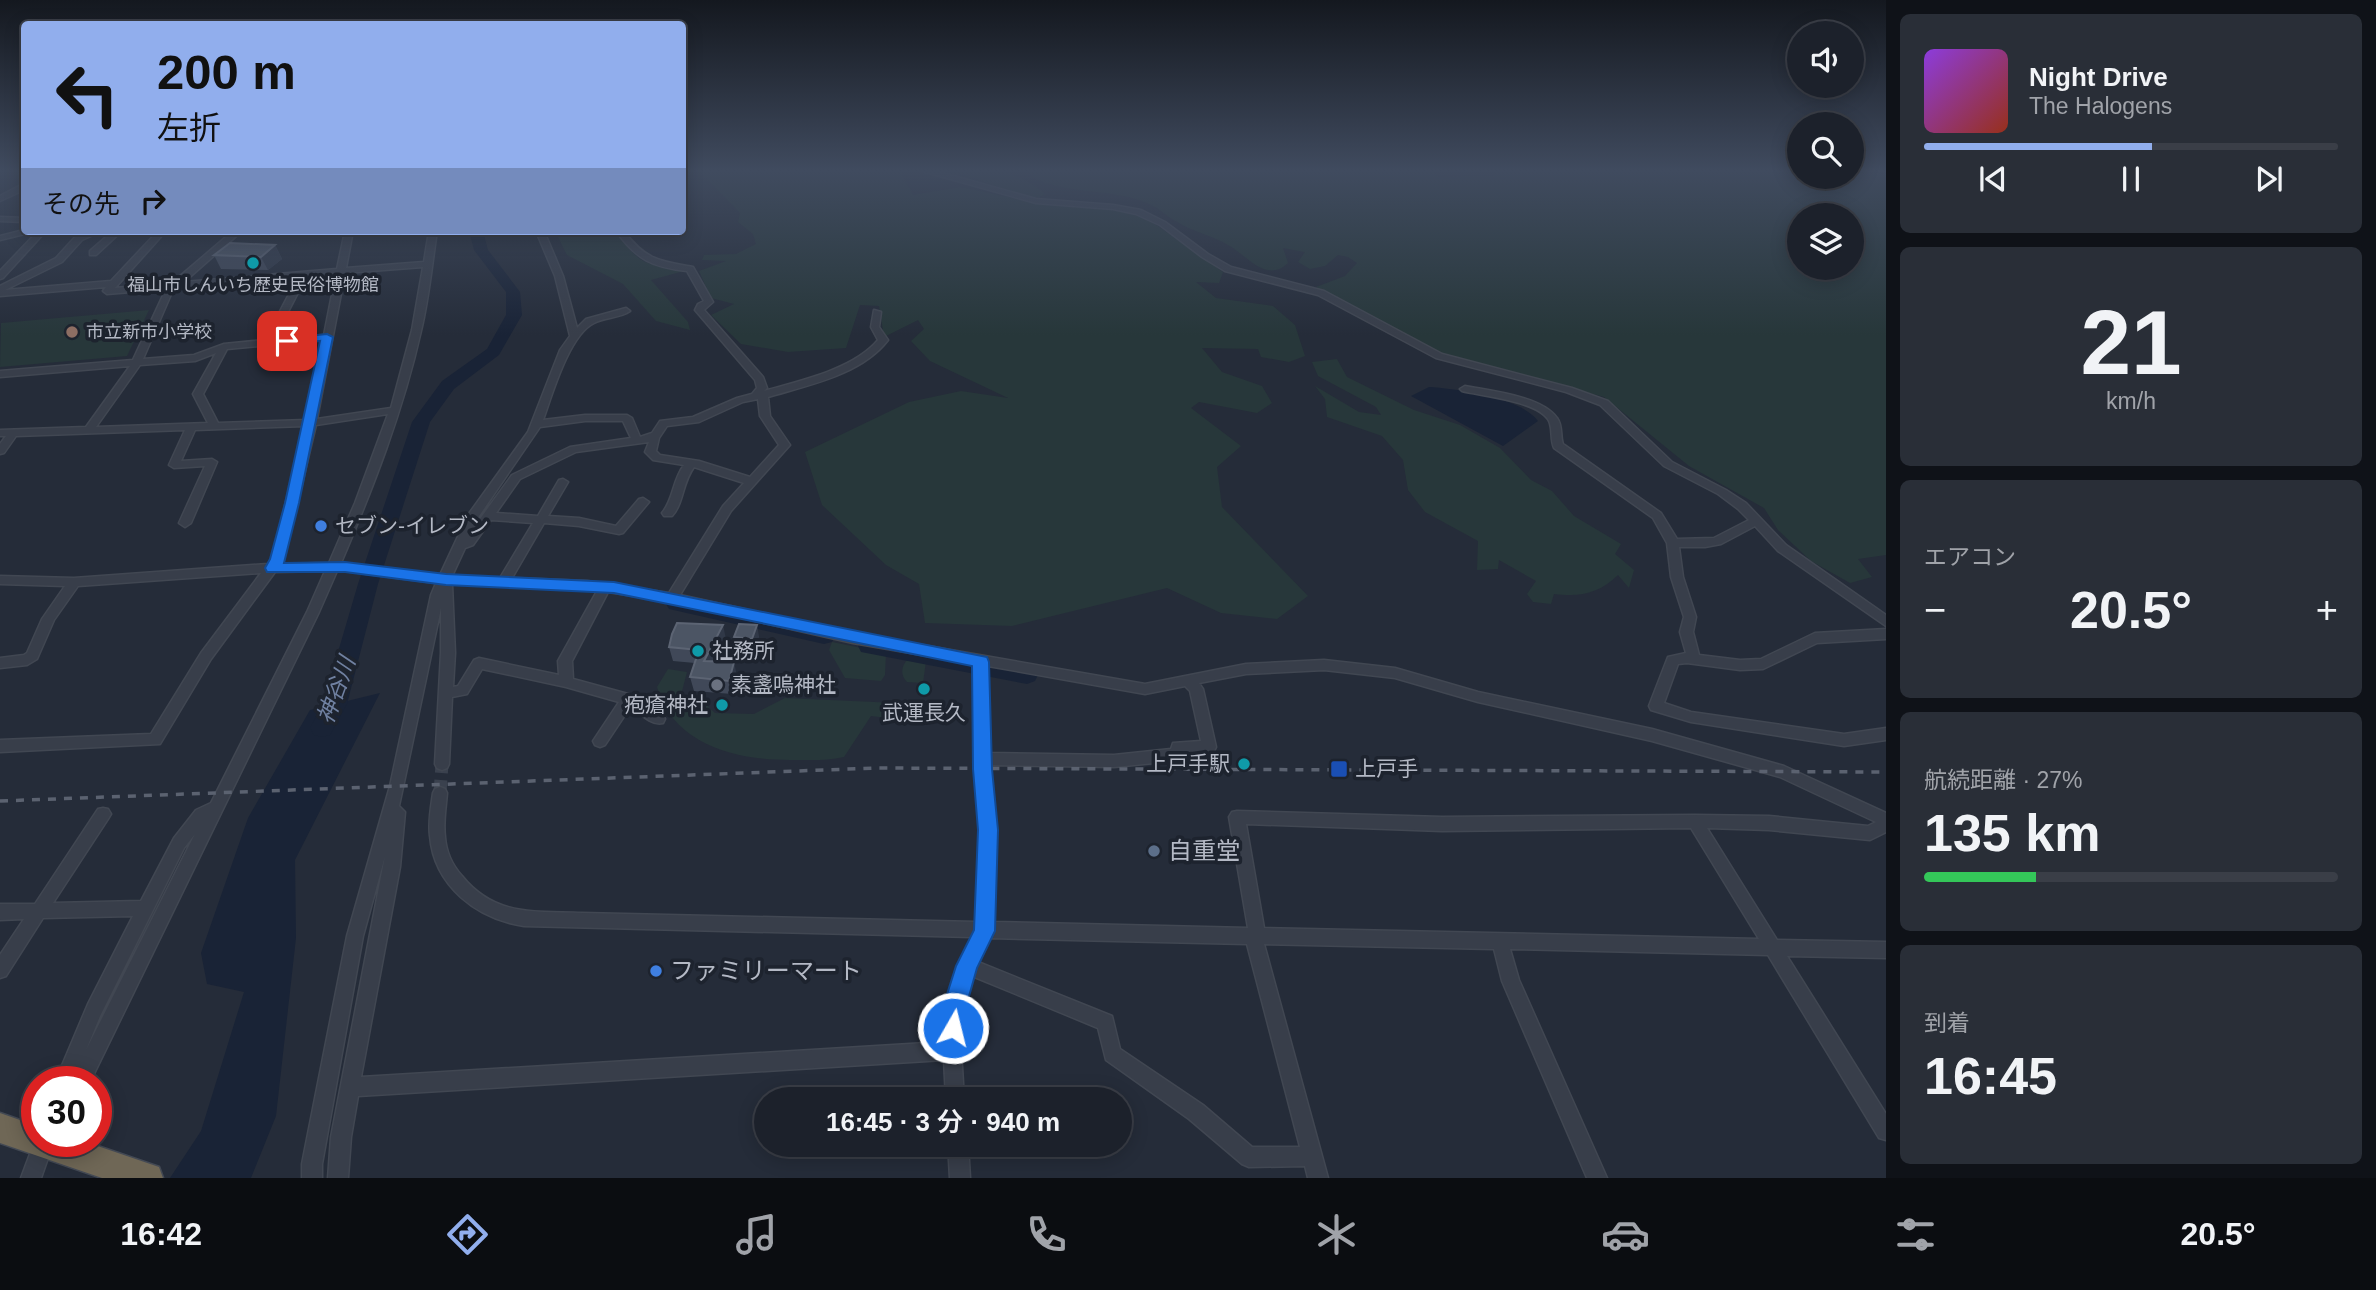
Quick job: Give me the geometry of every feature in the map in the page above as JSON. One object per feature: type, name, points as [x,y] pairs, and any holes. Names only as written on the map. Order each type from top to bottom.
[{"type":"highway","points":[[0,1128],[21,1135]]},
{"type":"highway","points":[[87,1157],[148,1178]]},
{"type":"street","points":[[1167,225],[1209,259],[1227,269],[1321,293],[1439,356],[1590,396],[1616,413],[1668,464],[1722,492],[1783,548],[1886,621]]},
{"type":"street","points":[[0,238],[21,234]]},
{"type":"street","points":[[0,276],[38,235]]},
{"type":"street","points":[[0,291],[59,260],[79,238],[87,235]]},
{"type":"street","points":[[93,253],[113,235]]},
{"type":"street","points":[[158,235],[107,291],[428,264]]},
{"type":"street","points":[[89,430],[137,363],[172,286],[233,235]]},
{"type":"street","points":[[0,746],[155,740],[206,656],[273,568],[286,530],[311,422],[348,235]]},
{"type":"street","points":[[88,1066],[313,612],[339,567],[394,410],[417,330],[432,235]]},
{"type":"street","points":[[542,235],[559,276],[575,336]]},
{"type":"street","points":[[623,235],[643,259],[657,265],[690,269],[709,302],[699,310],[760,379],[760,405],[763,415],[785,445],[727,509],[672,598]]},
{"type":"street","points":[[268,343],[303,275]]},
{"type":"street","points":[[0,291],[111,285]]},
{"type":"street","points":[[312,1178],[312,1164],[355,936],[403,761],[437,595],[474,515],[536,424],[565,350],[589,321],[625,311]]},
{"type":"street","points":[[459,545],[469,542],[516,477],[574,449],[653,437],[664,423],[695,420],[760,395],[831,375],[855,360],[872,355],[883,340],[875,327],[877,312]]},
{"type":"street","points":[[0,374],[195,358],[224,347],[327,337]]},
{"type":"street","points":[[215,426],[198,394],[224,347]]},
{"type":"street","points":[[1465,388],[1512,398],[1552,418],[1558,446],[1657,516],[1673,543],[1677,577],[1690,617],[1686,624],[1686,634],[1694,659]]},
{"type":"street","points":[[0,433],[311,422],[394,410]]},
{"type":"street","points":[[536,424],[585,418],[627,418],[637,441]]},
{"type":"street","points":[[185,523],[212,461],[174,465],[192,426]]},
{"type":"street","points":[[0,451],[13,433]]},
{"type":"street","points":[[653,437],[655,439],[650,452],[657,458],[691,463],[752,482]]},
{"type":"street","points":[[668,513],[673,508],[681,477],[691,463]]},
{"type":"street","points":[[504,582],[563,482]]},
{"type":"street","points":[[489,516],[579,522],[619,530],[643,502]]},
{"type":"street","points":[[1673,543],[1693,544],[1723,540],[1745,524],[1757,522]]},
{"type":"street","points":[[0,580],[74,582],[273,568],[339,567],[446,580],[605,587],[672,598],[981,666],[1145,689],[1246,669],[1324,665],[1395,673],[1478,697],[1652,735],[1784,772],[1886,822],[1870,833],[1769,823],[1695,821],[1442,824],[1237,817],[1257,925],[1254,937],[1318,1178]]},
{"type":"street","points":[[442,764],[448,653],[446,580]]},
{"type":"street","points":[[0,663],[27,660],[32,656],[48,618],[74,582]]},
{"type":"street","points":[[566,681],[565,661],[605,587]]},
{"type":"street","points":[[1886,634],[1815,638],[1763,664],[1673,660],[1657,706],[1691,717],[1844,740],[1886,734]]},
{"type":"street","points":[[446,693],[462,690],[479,663],[566,681],[628,699],[658,719]]},
{"type":"street","points":[[954,1087],[952,1050],[954,1007],[967,966],[984,931],[988,830],[981,666]]},
{"type":"street","points":[[983,759],[1114,761],[1174,755],[1179,753],[1178,747],[1209,747],[1196,689],[1188,680]]},
{"type":"street","points":[[600,741],[628,699]]},
{"type":"street","points":[[440,793],[437,841],[443,861],[455,880],[474,900],[505,915],[582,921],[1886,950]]},
{"type":"street","points":[[70,1066],[144,908],[179,843],[201,815],[215,807]]},
{"type":"street","points":[[338,1178],[341,1136],[393,867],[397,812],[390,809]]},
{"type":"street","points":[[0,970],[103,814]]},
{"type":"street","points":[[1695,821],[1886,1131]]},
{"type":"street","points":[[0,912],[144,908]]},
{"type":"street","points":[[1500,942],[1511,981],[1597,1178]]},
{"type":"street","points":[[967,966],[1106,1022],[1112,1054],[1196,1112],[1249,1157],[1312,1156]]},
{"type":"street","points":[[350,1087],[952,1050]]},
{"type":"street","points":[[31,1178],[36,1157]]},
{"type":"street","points":[[959,1157],[960,1178]]},
{"type":"shaded area","points":[[742,225],[1156,225],[1223,272],[1219,283],[1196,282],[1216,298],[1273,306],[1295,325],[1305,356],[1289,362],[1261,357],[1258,349],[1202,348],[1222,372],[1262,386],[1272,403],[1257,413],[1199,402],[1191,408],[1241,446],[1217,467],[1222,507],[1308,596],[1277,619],[1221,613],[1167,588],[1012,626],[925,623],[919,584],[886,565],[822,505],[805,452],[909,402],[961,391],[1008,398],[930,361],[911,341],[924,329],[918,320],[884,337],[879,306],[860,305],[846,348],[788,352],[741,344],[711,315],[734,304],[711,298],[699,271],[726,261],[702,260],[704,255],[736,254],[756,244],[753,234]]},
{"type":"shaded area","points":[[1183,225],[1787,225],[1787,280],[1864,280],[1864,225],[1886,225],[1886,555],[1858,559],[1872,577],[1850,583],[1811,561],[1778,530],[1764,508],[1689,466],[1604,397],[1441,353],[1316,287],[1345,276],[1357,263],[1348,257],[1338,255],[1325,266],[1310,269],[1298,262],[1305,252],[1283,248],[1288,263],[1280,269],[1264,269],[1216,239]]},
{"type":"shaded area","points":[[557,235],[618,235],[644,262],[684,271],[651,280],[688,322],[690,330],[656,321],[623,284],[567,255]]},
{"type":"shaded area","points":[[149,310],[127,356],[0,367],[1,323]]},
{"type":"shaded area","points":[[1337,359],[1347,377],[1414,410],[1460,425],[1500,448],[1531,480],[1552,491],[1574,516],[1621,544],[1615,554],[1634,570],[1629,588],[1618,575],[1589,593],[1554,594],[1551,604],[1533,602],[1527,594],[1536,581],[1499,560],[1498,569],[1477,570],[1478,541],[1425,512],[1408,490],[1403,460],[1382,436],[1327,417],[1325,399],[1315,386],[1359,412],[1381,415],[1376,407],[1318,376],[1312,362]]},
{"type":"shaded area","points":[[832,642],[886,653],[885,675],[881,681],[845,678],[829,650]]},
{"type":"shaded area","points":[[908,659],[926,661],[923,683],[907,682],[903,676],[902,670]]},
{"type":"shaded area","points":[[668,669],[687,672],[680,699],[703,702],[715,713],[754,714],[785,698],[897,703],[907,707],[906,718],[903,720],[871,716],[844,757],[774,760],[732,753],[694,737],[678,724],[657,687]]},
{"type":"water","points":[[1429,387],[1472,392],[1504,400],[1518,406],[1538,421],[1503,446],[1411,396]]},
{"type":"water","points":[[380,693],[295,860],[296,938],[276,1116],[251,1178],[170,1178],[201,1131],[244,992],[207,984],[201,953],[248,818],[310,710]]},
{"type":"building","points":[[230,243],[275,245],[261,257],[214,255]]},
{"type":"building","points":[[677,623],[723,625],[704,661],[734,662],[729,681],[690,677],[699,650],[669,647]]},
{"type":"building","points":[[739,624],[757,625],[752,639],[734,637]]},
{"type":"waterway","name":"神谷川","points":[[322,728],[335,704],[368,584],[421,422],[448,385],[493,352],[514,315],[513,292],[481,250],[477,235]]},
{"type":"waterway","points":[[677,604],[824,636]]},
{"type":"waterway","points":[[869,646],[1027,675]]},
{"type":"tunnel","points":[[440,793],[442,764]]},
{"type":"railway","points":[[0,801],[877,768],[1886,772]]},
{"type":"place","name":"福山市しんいち歴史民俗博物館","points":[[253,263]]},
{"type":"place","name":"市立新市小学校","points":[[72,332]]},
{"type":"place","name":"セブン-イレブン","points":[[321,526]]},
{"type":"place","name":"社務所","points":[[698,651]]},
{"type":"place","name":"素盞嗚神社","points":[[717,685]]},
{"type":"place","name":"武運長久","points":[[924,689]]},
{"type":"place","name":"疱瘡神社","points":[[722,705]]},
{"type":"place","name":"上戸手駅","points":[[1244,764]]},
{"type":"place","name":"上戸手","points":[[1339,769]]},
{"type":"place","name":"自重堂","points":[[1154,851]]},
{"type":"place","name":"ファミリーマート","points":[[656,971]]},
{"type":"route","points":[[287,341],[327,337],[311,422],[278,559],[273,568],[345,567],[446,580],[614,588],[981,662],[983,769],[988,830],[984,931],[967,966],[954,1007],[953,1028]]}]
